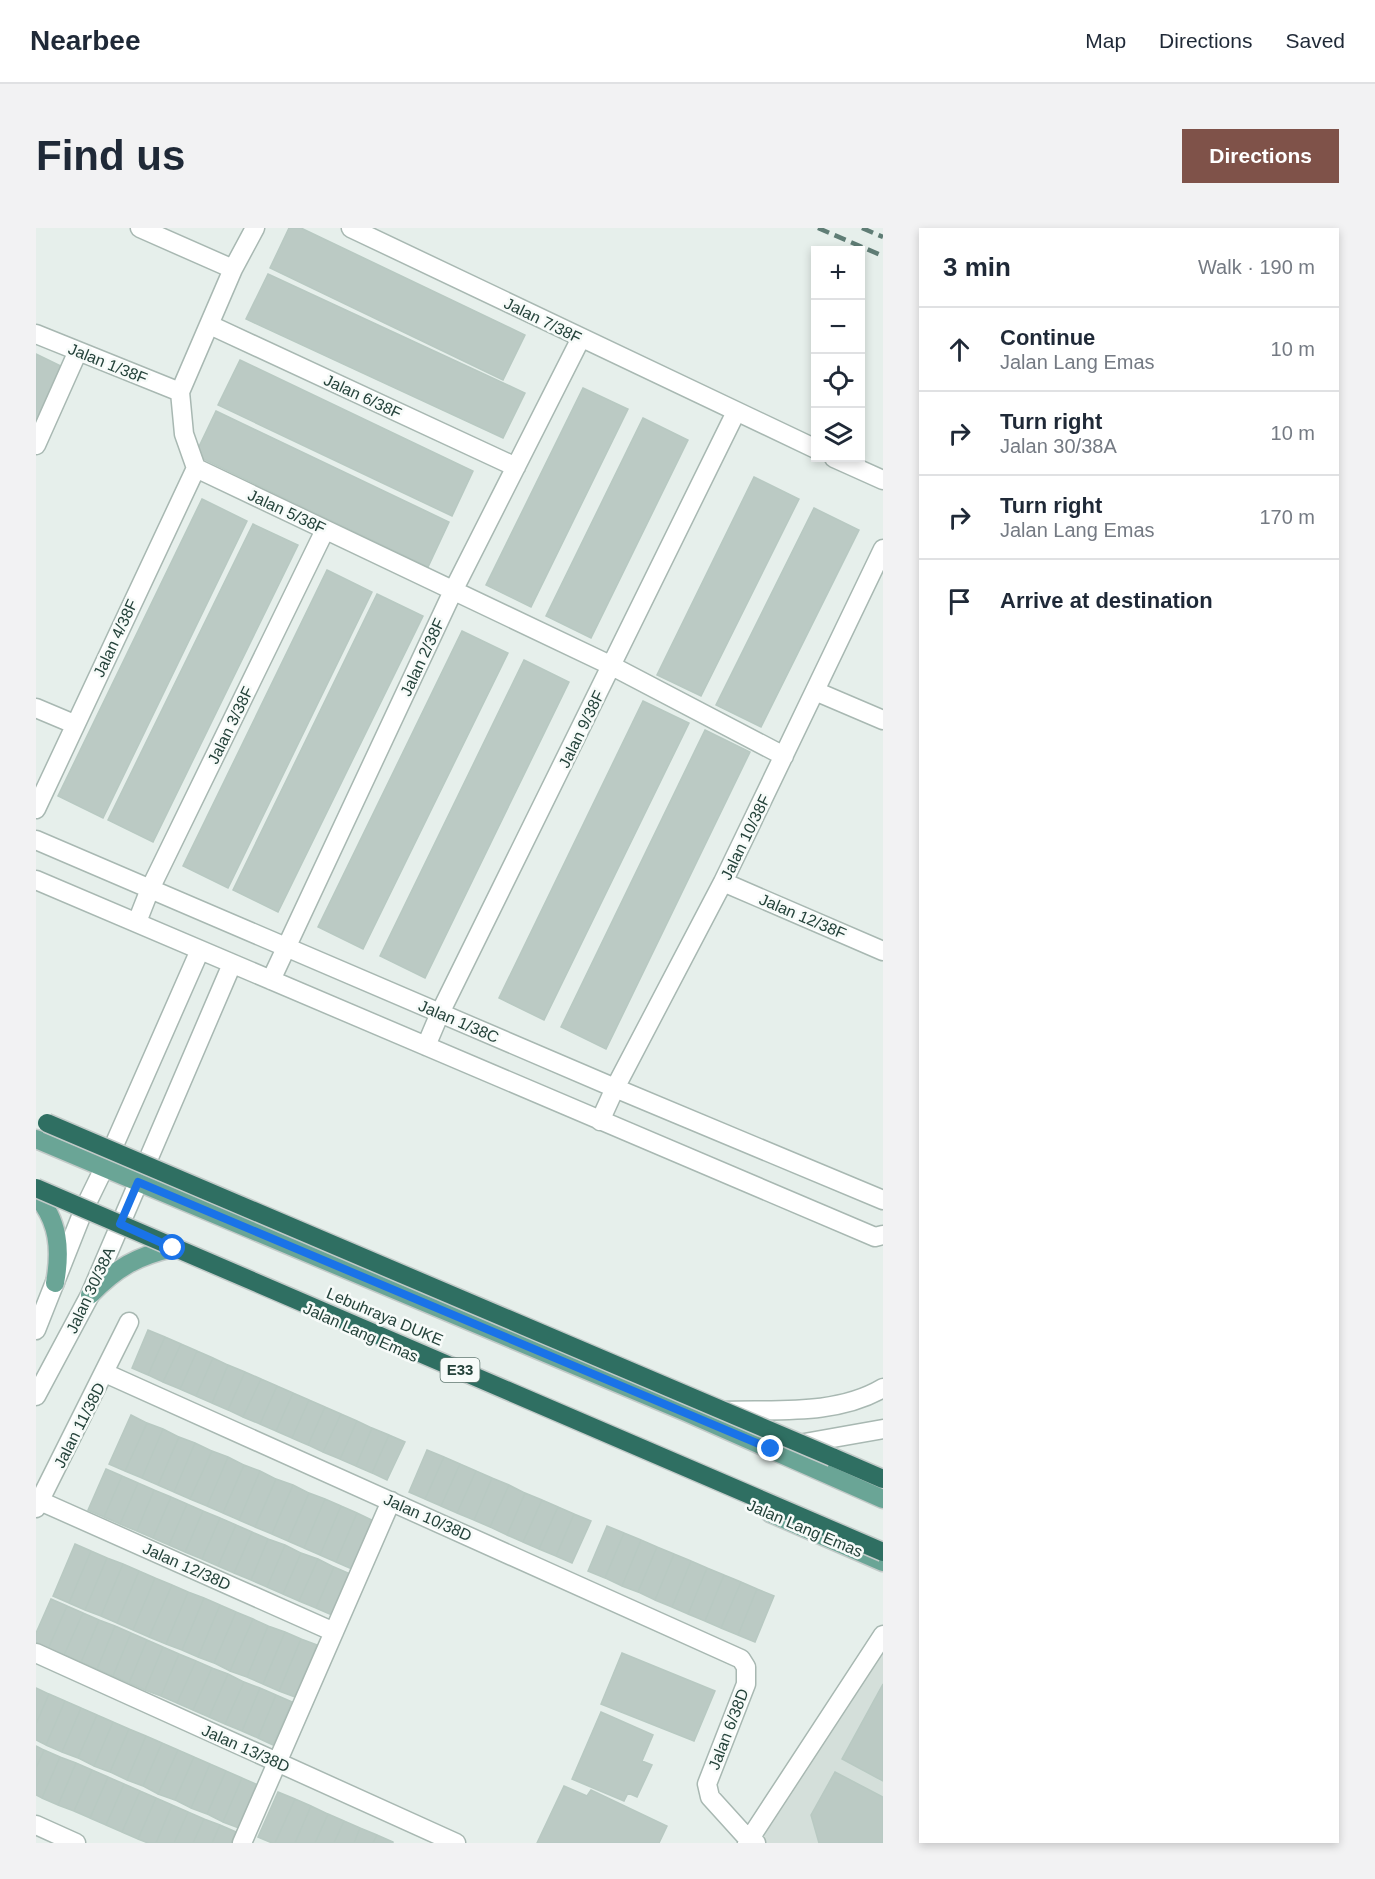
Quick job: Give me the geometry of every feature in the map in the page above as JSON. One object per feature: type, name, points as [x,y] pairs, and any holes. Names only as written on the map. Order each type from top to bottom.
[{"type":"highway","points":[[36,1118],[883,1479]]},
{"type":"highway","name":"Lebuhraya DUKE","points":[[36,1188],[883,1552]]},
{"type":"main road","points":[[36,1139],[686,1412],[883,1499]]},
{"type":"main road","name":"Jalan Lang Emas","points":[[36,1188],[621,1449],[883,1562]]},
{"type":"main road","points":[[36,1195],[51,1215],[58,1237],[59,1259],[55,1283]]},
{"type":"main road","points":[[90,1294],[107,1277],[127,1263],[150,1253],[173,1248]]},
{"type":"street","points":[[140,228],[233,269]]},
{"type":"street","points":[[196,468],[184,434],[180,392],[233,269],[255,228]]},
{"type":"street","name":"Jalan 7/38F","points":[[351,228],[811,447]]},
{"type":"street","name":"Jalan 6/38F","points":[[210,325],[516,467]]},
{"type":"street","name":"Jalan 1/38F","points":[[36,334],[180,392]]},
{"type":"street","name":"Jalan 2/38F","points":[[271,980],[453,591],[581,338]]},
{"type":"street","points":[[36,445],[78,351]]},
{"type":"street","name":"Jalan 9/38F","points":[[426,1046],[440,1013],[736,412]]},
{"type":"street","points":[[843,462],[883,480]]},
{"type":"street","name":"Jalan 5/38F","points":[[196,468],[612,666],[784,756]]},
{"type":"street","name":"Jalan 4/38F","points":[[36,809],[196,468]]},
{"type":"street","name":"Jalan 3/38F","points":[[137,922],[150,889],[325,530]]},
{"type":"street","name":"Jalan 10/38F","points":[[600,1121],[723,882],[883,549]]},
{"type":"street","points":[[815,691],[883,720]]},
{"type":"street","points":[[36,708],[74,724]]},
{"type":"street","name":"Jalan 1/38C","points":[[36,840],[883,1200]]},
{"type":"street","points":[[36,880],[875,1237],[883,1235]]},
{"type":"street","name":"Jalan 12/38F","points":[[723,882],[883,951]]},
{"type":"street","name":"Jalan 30/38A","points":[[36,1329],[84,1209],[200,950]]},
{"type":"street","name":"Jalan 30/38A","points":[[36,1396],[90,1294],[232,964]]},
{"type":"street","name":"Jalan 11/38D","points":[[38,1504],[129,1322]]},
{"type":"street","name":"Jalan 10/38D","points":[[105,1373],[733,1654],[741,1659],[746,1667]]},
{"type":"street","points":[[686,1412],[822,1407],[847,1403],[872,1395],[883,1388]]},
{"type":"street","points":[[771,1449],[883,1429]]},
{"type":"street","points":[[242,1843],[391,1501]]},
{"type":"street","name":"Jalan 12/38D","points":[[38,1504],[334,1632]]},
{"type":"street","points":[[751,1842],[883,1635]]},
{"type":"street","name":"Jalan 13/38D","points":[[36,1653],[456,1843]]},
{"type":"street","name":"Jalan 6/38D","points":[[746,1667],[746,1684],[707,1784],[707,1791],[751,1842]]},
{"type":"street","points":[[36,1825],[76,1843]]},
{"type":"shaded area","points":[[883,1654],[883,1843],[760,1843],[766,1833]]},
{"type":"building","points":[[289,228],[301,228],[525,335],[503,380],[270,268]]},
{"type":"building","points":[[268,274],[525,393],[503,438],[246,319]]},
{"type":"building","points":[[36,354],[63,367],[36,425]]},
{"type":"building","points":[[240,360],[473,471],[452,516],[218,405]]},
{"type":"building","points":[[583,388],[628,409],[531,607],[486,585]]},
{"type":"building","points":[[216,411],[449,522],[428,567],[195,455]]},
{"type":"building","points":[[643,418],[688,440],[591,638],[546,616]]},
{"type":"building","points":[[754,477],[799,499],[701,696],[657,675]]},
{"type":"building","points":[[202,499],[247,521],[103,818],[58,796]]},
{"type":"building","points":[[814,508],[859,530],[761,727],[716,705]]},
{"type":"building","points":[[253,524],[298,545],[153,842],[108,820]]},
{"type":"building","points":[[327,570],[372,592],[228,888],[183,866]]},
{"type":"building","points":[[377,594],[423,616],[278,912],[233,890]]},
{"type":"building","points":[[462,631],[508,653],[363,949],[318,927]]},
{"type":"building","points":[[524,660],[569,682],[425,978],[380,956]]},
{"type":"building","points":[[643,701],[689,723],[544,1020],[499,998]]},
{"type":"building","points":[[705,730],[750,752],[606,1049],[561,1027]]},
{"type":"building","points":[[148,1330],[165,1337],[148,1375],[132,1368]]},
{"type":"building","points":[[165,1337],[181,1344],[163,1382],[148,1375]]},
{"type":"building","points":[[181,1344],[197,1351],[180,1389],[163,1382]]},
{"type":"building","points":[[197,1351],[213,1358],[196,1396],[180,1389]]},
{"type":"building","points":[[213,1358],[228,1365],[212,1403],[196,1396]]},
{"type":"building","points":[[228,1365],[245,1372],[228,1410],[212,1403]]},
{"type":"building","points":[[245,1372],[261,1379],[243,1417],[228,1410]]},
{"type":"building","points":[[261,1379],[277,1386],[260,1424],[243,1417]]},
{"type":"building","points":[[277,1386],[293,1393],[276,1431],[260,1424]]},
{"type":"building","points":[[293,1393],[309,1400],[292,1438],[276,1431]]},
{"type":"building","points":[[309,1400],[325,1407],[308,1445],[292,1438]]},
{"type":"building","points":[[325,1407],[341,1414],[323,1452],[308,1445]]},
{"type":"building","points":[[341,1414],[357,1421],[340,1459],[323,1452]]},
{"type":"building","points":[[131,1415],[147,1423],[125,1471],[109,1464]]},
{"type":"building","points":[[357,1421],[372,1428],[356,1466],[340,1459]]},
{"type":"building","points":[[147,1423],[163,1429],[142,1478],[125,1471]]},
{"type":"building","points":[[372,1428],[389,1435],[372,1473],[356,1466]]},
{"type":"building","points":[[163,1429],[179,1437],[158,1485],[142,1478]]},
{"type":"building","points":[[389,1435],[405,1442],[387,1480],[372,1473]]},
{"type":"building","points":[[179,1437],[195,1443],[174,1492],[158,1485]]},
{"type":"building","points":[[195,1443],[212,1451],[190,1499],[174,1492]]},
{"type":"building","points":[[427,1450],[444,1457],[425,1499],[409,1492]]},
{"type":"building","points":[[212,1451],[228,1457],[207,1506],[190,1499]]},
{"type":"building","points":[[228,1457],[244,1465],[223,1513],[207,1506]]},
{"type":"building","points":[[444,1457],[460,1464],[441,1506],[425,1499]]},
{"type":"building","points":[[460,1464],[476,1471],[457,1513],[441,1506]]},
{"type":"building","points":[[244,1465],[260,1471],[239,1520],[223,1513]]},
{"type":"building","points":[[106,1469],[122,1476],[104,1517],[88,1510]]},
{"type":"building","points":[[260,1471],[276,1479],[255,1527],[239,1520]]},
{"type":"building","points":[[476,1471],[492,1478],[474,1520],[457,1513]]},
{"type":"building","points":[[122,1476],[138,1483],[120,1524],[104,1517]]},
{"type":"building","points":[[492,1478],[509,1485],[490,1527],[474,1520]]},
{"type":"building","points":[[276,1479],[293,1485],[272,1534],[255,1527]]},
{"type":"building","points":[[138,1483],[154,1490],[137,1531],[120,1524]]},
{"type":"building","points":[[293,1485],[309,1493],[288,1541],[272,1534]]},
{"type":"building","points":[[509,1485],[525,1493],[507,1535],[490,1527]]},
{"type":"building","points":[[154,1490],[171,1497],[153,1538],[137,1531]]},
{"type":"building","points":[[309,1493],[325,1499],[304,1548],[288,1541]]},
{"type":"building","points":[[525,1493],[542,1500],[523,1542],[507,1535]]},
{"type":"building","points":[[171,1497],[187,1504],[169,1545],[153,1538]]},
{"type":"building","points":[[325,1499],[341,1506],[320,1555],[304,1548]]},
{"type":"building","points":[[542,1500],[558,1507],[539,1549],[523,1542]]},
{"type":"building","points":[[187,1504],[203,1511],[185,1552],[169,1545]]},
{"type":"building","points":[[341,1506],[357,1513],[336,1562],[320,1555]]},
{"type":"building","points":[[558,1507],[574,1514],[556,1556],[539,1549]]},
{"type":"building","points":[[203,1511],[220,1518],[202,1559],[185,1552]]},
{"type":"building","points":[[357,1513],[374,1521],[352,1569],[336,1562]]},
{"type":"building","points":[[574,1514],[591,1521],[572,1563],[556,1556]]},
{"type":"building","points":[[220,1518],[236,1525],[218,1566],[202,1559]]},
{"type":"building","points":[[236,1525],[252,1532],[234,1573],[218,1566]]},
{"type":"building","points":[[607,1526],[624,1533],[605,1578],[588,1571]]},
{"type":"building","points":[[252,1532],[268,1539],[251,1580],[234,1573]]},
{"type":"building","points":[[624,1533],[641,1540],[622,1586],[605,1578]]},
{"type":"building","points":[[268,1539],[285,1545],[267,1587],[251,1580]]},
{"type":"building","points":[[641,1540],[657,1547],[638,1592],[622,1586]]},
{"type":"building","points":[[75,1544],[91,1551],[69,1603],[53,1596]]},
{"type":"building","points":[[285,1545],[301,1553],[283,1594],[267,1587]]},
{"type":"building","points":[[657,1547],[674,1554],[655,1600],[638,1592]]},
{"type":"building","points":[[91,1551],[107,1558],[85,1610],[69,1603]]},
{"type":"building","points":[[301,1553],[318,1559],[299,1601],[283,1594]]},
{"type":"building","points":[[674,1554],[691,1561],[672,1607],[655,1600]]},
{"type":"building","points":[[107,1558],[123,1564],[101,1616],[85,1610]]},
{"type":"building","points":[[318,1559],[334,1567],[316,1608],[299,1601]]},
{"type":"building","points":[[691,1561],[707,1568],[688,1614],[672,1607]]},
{"type":"building","points":[[123,1564],[139,1571],[117,1623],[101,1616]]},
{"type":"building","points":[[334,1567],[350,1574],[332,1615],[316,1608]]},
{"type":"building","points":[[707,1568],[724,1575],[705,1621],[688,1614]]},
{"type":"building","points":[[139,1571],[155,1578],[133,1630],[117,1623]]},
{"type":"building","points":[[724,1575],[741,1582],[721,1628],[705,1621]]},
{"type":"building","points":[[155,1578],[172,1585],[149,1637],[133,1630]]},
{"type":"building","points":[[741,1582],[757,1589],[738,1635],[721,1628]]},
{"type":"building","points":[[172,1585],[188,1592],[166,1644],[149,1637]]},
{"type":"building","points":[[757,1589],[774,1596],[755,1642],[738,1635]]},
{"type":"building","points":[[188,1592],[204,1598],[182,1650],[166,1644]]},
{"type":"building","points":[[204,1598],[220,1605],[198,1657],[182,1650]]},
{"type":"building","points":[[51,1599],[67,1606],[48,1649],[36,1643],[36,1633]]},
{"type":"building","points":[[220,1605],[236,1612],[214,1663],[198,1657]]},
{"type":"building","points":[[67,1606],[83,1613],[64,1655],[48,1649]]},
{"type":"building","points":[[236,1612],[253,1619],[230,1671],[214,1663]]},
{"type":"building","points":[[83,1613],[99,1620],[81,1662],[64,1655]]},
{"type":"building","points":[[253,1619],[268,1626],[247,1677],[230,1671]]},
{"type":"building","points":[[99,1620],[115,1626],[97,1669],[81,1662]]},
{"type":"building","points":[[115,1626],[131,1633],[113,1676],[97,1669]]},
{"type":"building","points":[[268,1626],[285,1632],[263,1684],[247,1677]]},
{"type":"building","points":[[285,1632],[301,1639],[279,1691],[263,1684]]},
{"type":"building","points":[[131,1633],[147,1640],[129,1683],[113,1676]]},
{"type":"building","points":[[301,1639],[317,1645],[295,1697],[279,1691]]},
{"type":"building","points":[[147,1640],[163,1647],[145,1690],[129,1683]]},
{"type":"building","points":[[163,1647],[179,1654],[161,1696],[145,1690]]},
{"type":"building","points":[[622,1653],[715,1691],[694,1741],[601,1704]]},
{"type":"building","points":[[179,1654],[196,1661],[177,1703],[161,1696]]},
{"type":"building","points":[[196,1661],[212,1668],[193,1710],[177,1703]]},
{"type":"building","points":[[212,1668],[228,1674],[209,1717],[193,1710]]},
{"type":"building","points":[[228,1674],[244,1682],[225,1724],[209,1717]]},
{"type":"building","points":[[244,1682],[260,1688],[242,1731],[225,1724]]},
{"type":"building","points":[[883,1684],[883,1781],[842,1759]]},
{"type":"building","points":[[36,1688],[49,1694],[36,1724]]},
{"type":"building","points":[[260,1688],[276,1695],[258,1738],[242,1731]]},
{"type":"building","points":[[49,1694],[65,1701],[46,1745],[36,1740],[36,1724]]},
{"type":"building","points":[[276,1695],[292,1702],[273,1745],[258,1738]]},
{"type":"building","points":[[65,1701],[81,1708],[62,1752],[46,1745]]},
{"type":"building","points":[[81,1708],[97,1715],[78,1758],[62,1752]]},
{"type":"building","points":[[601,1712],[653,1735],[642,1761],[652,1765],[637,1797],[628,1793],[624,1801],[572,1779]]},
{"type":"building","points":[[97,1715],[113,1722],[94,1766],[78,1758]]},
{"type":"building","points":[[113,1722],[129,1729],[110,1772],[94,1766]]},
{"type":"building","points":[[129,1729],[146,1736],[127,1780],[110,1772]]},
{"type":"building","points":[[146,1736],[162,1743],[143,1786],[127,1780]]},
{"type":"building","points":[[162,1743],[178,1750],[158,1794],[143,1786]]},
{"type":"building","points":[[36,1746],[44,1750],[36,1768]]},
{"type":"building","points":[[44,1750],[60,1757],[42,1798],[36,1795],[36,1768]]},
{"type":"building","points":[[178,1750],[194,1757],[175,1800],[158,1794]]},
{"type":"building","points":[[60,1757],[76,1763],[58,1805],[42,1798]]},
{"type":"building","points":[[194,1757],[210,1764],[191,1808],[175,1800]]},
{"type":"building","points":[[76,1763],[92,1770],[74,1811],[58,1805]]},
{"type":"building","points":[[210,1764],[226,1771],[207,1814],[191,1808]]},
{"type":"building","points":[[92,1770],[108,1777],[90,1818],[74,1811]]},
{"type":"building","points":[[226,1771],[242,1778],[223,1822],[207,1814]]},
{"type":"building","points":[[835,1772],[883,1797],[883,1843],[819,1843],[811,1815]]},
{"type":"building","points":[[108,1777],[124,1784],[106,1825],[90,1818]]},
{"type":"building","points":[[242,1778],[258,1785],[239,1828],[223,1822]]},
{"type":"building","points":[[124,1784],[140,1791],[122,1832],[106,1825]]},
{"type":"building","points":[[564,1786],[587,1796],[591,1790],[667,1826],[659,1843],[537,1843]]},
{"type":"building","points":[[140,1791],[156,1798],[138,1839],[122,1832]]},
{"type":"building","points":[[278,1792],[295,1799],[275,1843],[272,1843],[258,1837]]},
{"type":"building","points":[[156,1798],[172,1805],[156,1843],[148,1843],[138,1839]]},
{"type":"building","points":[[295,1799],[311,1806],[295,1843],[275,1843]]},
{"type":"building","points":[[172,1805],[188,1812],[174,1843],[156,1843]]},
{"type":"building","points":[[311,1806],[328,1814],[315,1843],[295,1843]]},
{"type":"building","points":[[188,1812],[204,1819],[193,1843],[174,1843]]},
{"type":"building","points":[[328,1814],[344,1821],[334,1843],[315,1843]]},
{"type":"building","points":[[204,1819],[220,1825],[212,1843],[193,1843]]},
{"type":"building","points":[[344,1821],[360,1828],[354,1843],[334,1843]]},
{"type":"building","points":[[220,1825],[236,1832],[231,1843],[212,1843]]},
{"type":"building","points":[[360,1828],[377,1835],[373,1843],[354,1843]]},
{"type":"building","points":[[377,1835],[393,1842],[393,1843],[373,1843]]},
{"type":"railway","points":[[818,228],[883,256]]},
{"type":"railway","points":[[862,228],[883,237]]},
{"type":"route","points":[[173,1248],[120,1224],[138,1182],[771,1449]]}]
